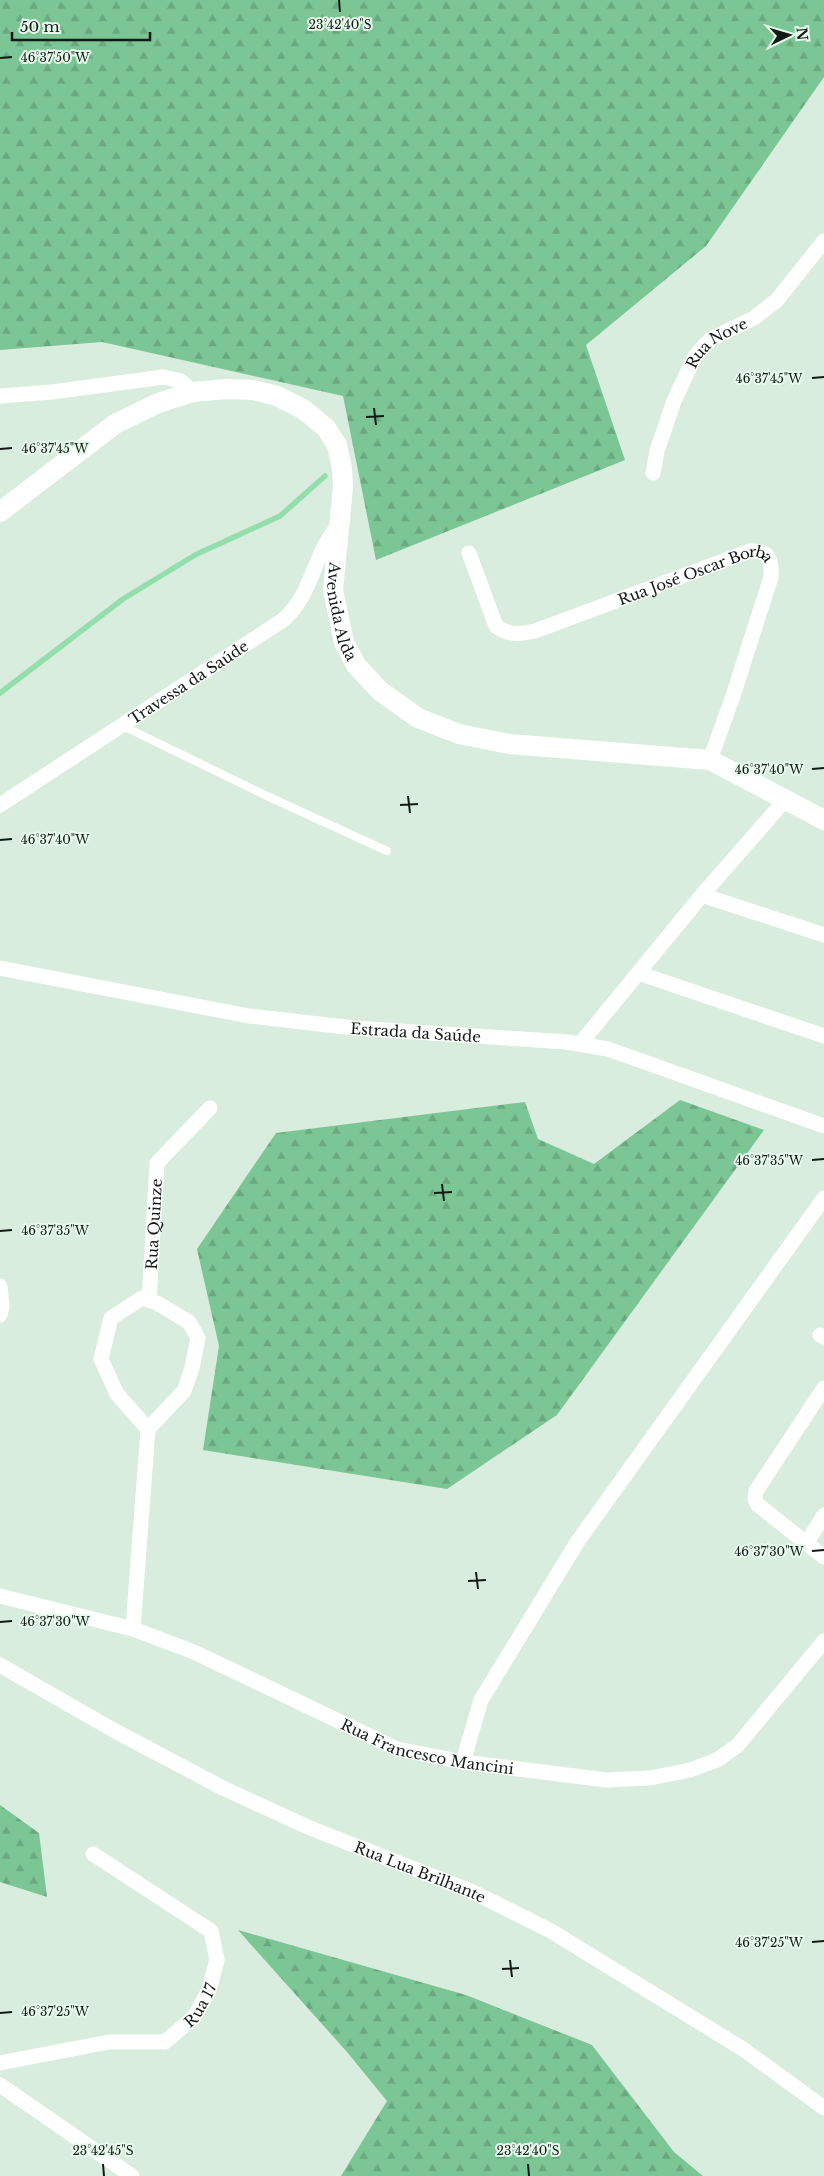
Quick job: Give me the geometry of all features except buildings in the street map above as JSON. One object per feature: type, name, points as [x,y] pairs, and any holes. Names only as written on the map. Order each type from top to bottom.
[{"type":"street","name":"Rua Nove","points":[[653,473],[657,450],[674,401],[695,356],[711,339],[754,318],[777,300],[824,241]]},
{"type":"street","points":[[0,396],[52,392],[164,377],[182,381],[193,392]]},
{"type":"street","name":"Avenida Alda","points":[[0,512],[115,424],[158,403],[193,392],[227,389],[253,390],[277,396],[303,409],[326,428],[337,445],[342,468],[343,486],[333,590],[344,642],[356,665],[380,691],[418,718],[459,734],[509,744],[710,760],[824,820]]},
{"type":"street","name":"Travessa da Saúde","points":[[0,805],[283,620],[296,609],[328,537],[339,524]]},
{"type":"street","name":"Rua José Oscar Borba","points":[[469,553],[496,626],[504,632],[516,635],[535,631],[750,551],[760,551],[768,556],[771,565],[771,577],[733,696],[710,760]]},
{"type":"street","points":[[580,1044],[702,895],[785,800]]},
{"type":"street","points":[[702,895],[824,934]]},
{"type":"street","name":"Estrada da Saúde","points":[[0,968],[249,1016],[354,1028],[580,1044],[608,1049],[824,1126]]},
{"type":"street","points":[[638,973],[824,1036]]},
{"type":"street","name":"Rua Quinze","points":[[149,1300],[157,1164],[210,1108]]},
{"type":"street","points":[[463,1762],[481,1700],[578,1541],[824,1198]]},
{"type":"street","points":[[0,1286],[2,1306],[0,1315]]},
{"type":"street","points":[[134,1629],[148,1429],[184,1391],[192,1368],[198,1338],[189,1322],[157,1302],[142,1298],[110,1318],[101,1359],[117,1394],[148,1429]]},
{"type":"street","points":[[824,1388],[756,1491],[755,1499],[758,1505],[824,1557]]},
{"type":"street","points":[[806,1544],[824,1515]]},
{"type":"street","name":"Rua Francesco Mancini","points":[[0,1596],[134,1629],[194,1652],[397,1749],[463,1762],[606,1780],[650,1778],[690,1770],[717,1760],[737,1746],[824,1641]]},
{"type":"street","name":"Rua Lua Brilhante","points":[[0,1665],[115,1731],[223,1788],[310,1828],[473,1892],[536,1922],[744,2049],[824,2108]]},
{"type":"street","name":"Rua 17","points":[[0,2063],[109,2042],[165,2042],[194,2016],[209,1990],[216,1960],[211,1931],[93,1854]]},
{"type":"street","points":[[0,2084],[132,2176]]},
{"type":"lane","points":[[121,725],[267,796],[387,851]]},
{"type":"green space","points":[[0,0],[824,0],[824,77],[706,246],[586,345],[625,460],[376,560],[343,396],[102,342],[0,350]]},
{"type":"green space","points":[[680,1100],[764,1130],[557,1415],[447,1489],[203,1450],[219,1346],[197,1249],[276,1133],[525,1102],[538,1139],[594,1164]]},
{"type":"green space","points":[[0,1805],[39,1833],[47,1897],[0,1882]]},
{"type":"green space","points":[[238,1930],[466,1995],[592,2045],[674,2152],[703,2176],[341,2176],[387,2101],[347,2052]]},
{"type":"waterway","points":[[0,693],[123,599],[195,555],[280,516],[325,476]]}]
